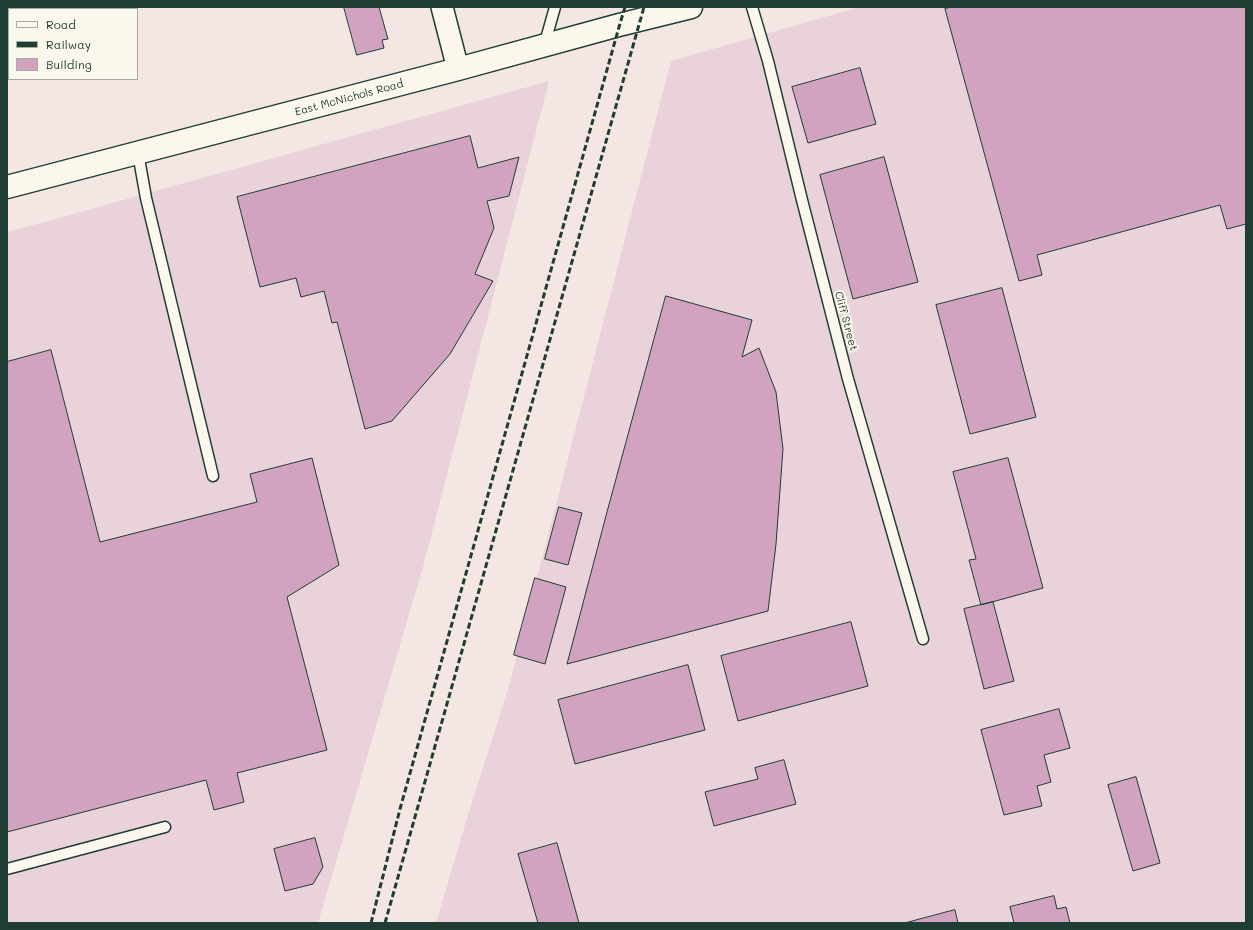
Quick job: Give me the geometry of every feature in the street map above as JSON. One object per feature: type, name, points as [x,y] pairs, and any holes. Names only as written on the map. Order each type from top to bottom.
[{"type":"main road","name":"East McNichols Road","points":[[7,187],[691,7]]},
{"type":"street","points":[[442,7],[458,69]]},
{"type":"lane","points":[[544,46],[555,7]]},
{"type":"lane","name":"Cliff Street","points":[[752,7],[768,61],[846,372],[923,638]]},
{"type":"lane","points":[[138,153],[146,198],[213,476]]},
{"type":"lane","points":[[7,869],[166,827]]},
{"type":"shaded area","points":[[860,7],[1246,7],[1246,922],[436,923],[468,815],[509,686],[671,61]]},
{"type":"shaded area","points":[[549,81],[423,567],[318,923],[7,923],[7,232]]},
{"type":"building","points":[[344,7],[379,7],[388,39],[382,40],[384,48],[357,55]]},
{"type":"building","points":[[951,7],[1246,7],[1246,224],[1227,229],[1220,205],[1037,255],[1042,275],[1019,281],[945,9]]},
{"type":"building","points":[[860,68],[876,124],[808,143],[792,87]]},
{"type":"building","points":[[470,136],[478,168],[519,157],[509,196],[487,201],[494,228],[475,274],[493,281],[450,354],[392,421],[365,429],[337,322],[332,323],[324,291],[301,297],[296,278],[260,287],[237,197]]},
{"type":"building","points":[[884,157],[918,282],[853,299],[820,175]]},
{"type":"building","points":[[1002,288],[1036,417],[970,434],[936,305]]},
{"type":"building","points":[[666,296],[752,320],[742,357],[759,348],[776,392],[783,449],[776,544],[768,611],[567,664],[607,512]]},
{"type":"building","points":[[51,350],[100,542],[257,502],[250,474],[312,458],[339,565],[287,597],[327,750],[237,773],[244,802],[214,810],[206,780],[7,832],[7,362]]},
{"type":"building","points":[[1008,458],[1043,588],[981,605],[969,560],[976,559],[953,472]]},
{"type":"building","points":[[559,507],[582,513],[568,565],[545,559]]},
{"type":"building","points":[[535,578],[566,587],[545,664],[514,655]]},
{"type":"building","points":[[993,602],[1014,681],[984,689],[964,609]]},
{"type":"building","points":[[851,622],[868,686],[738,721],[721,656]]},
{"type":"building","points":[[688,665],[705,730],[575,764],[558,700]]},
{"type":"building","points":[[1059,709],[1070,748],[1044,755],[1051,782],[1037,786],[1042,806],[1004,815],[981,730]]},
{"type":"building","points":[[784,760],[796,804],[714,826],[705,792],[758,779],[755,768]]},
{"type":"building","points":[[1136,777],[1160,863],[1133,871],[1108,785]]},
{"type":"building","points":[[315,838],[323,867],[313,884],[285,891],[274,849]]},
{"type":"building","points":[[557,843],[579,923],[538,923],[518,854]]},
{"type":"building","points":[[1054,896],[1057,909],[1066,907],[1070,923],[1014,923],[1010,907]]},
{"type":"building","points":[[955,910],[958,923],[905,923]]},
{"type":"railway","points":[[371,923],[400,809],[625,7]]},
{"type":"railway","points":[[385,923],[644,7]]}]
